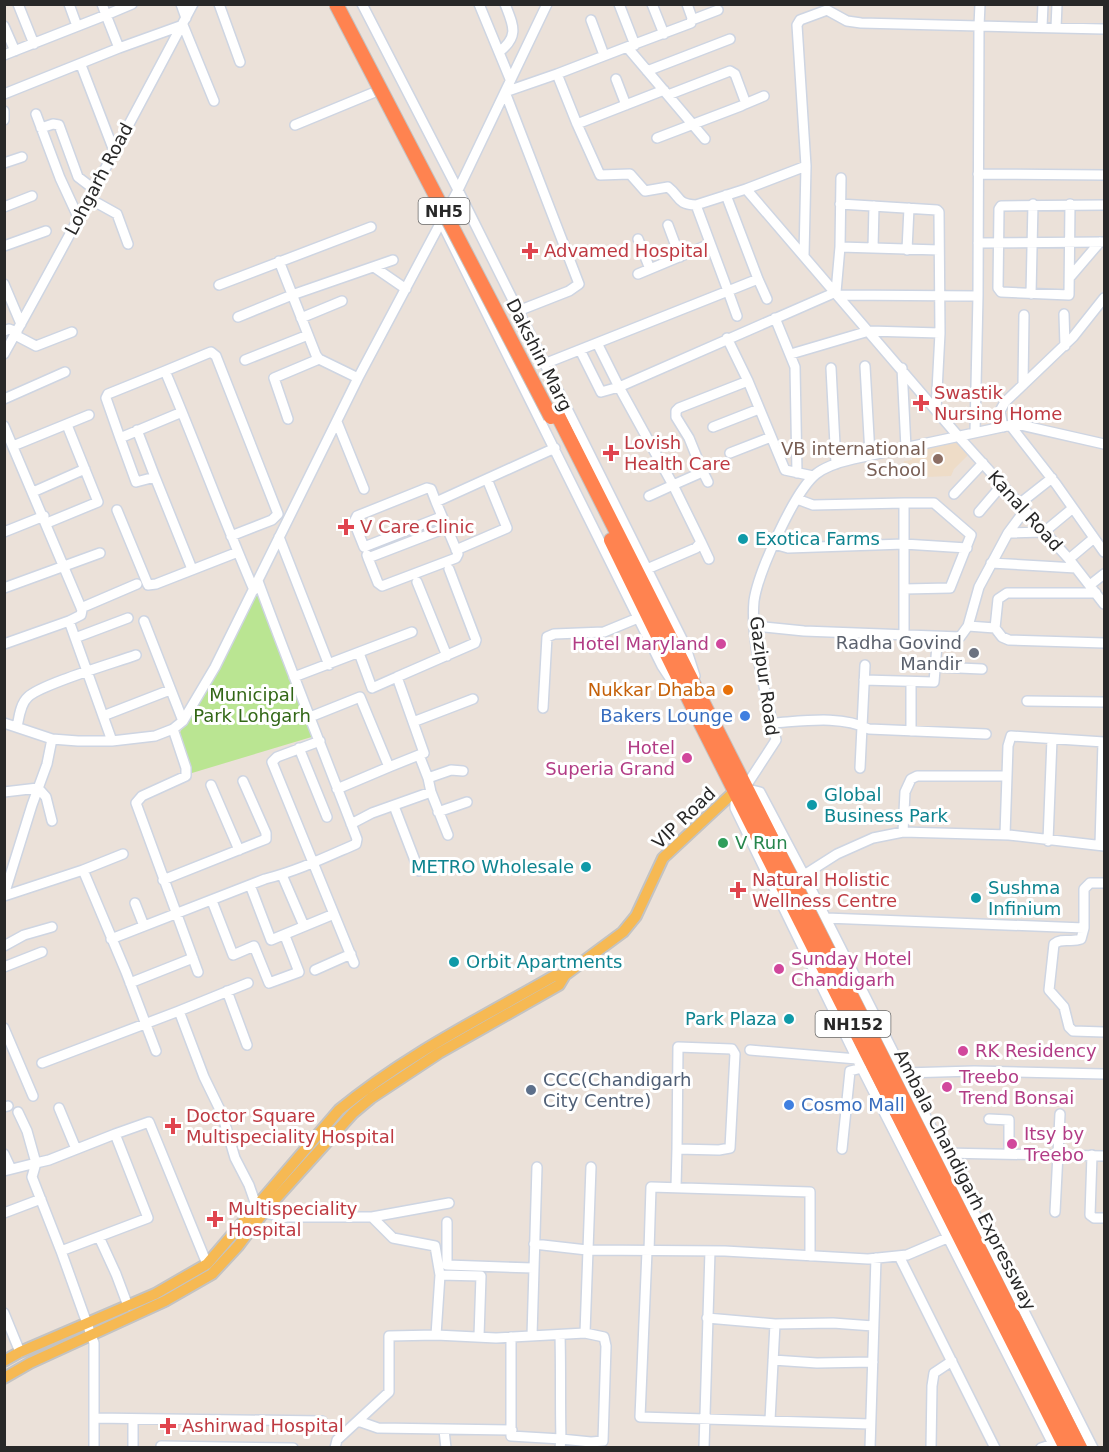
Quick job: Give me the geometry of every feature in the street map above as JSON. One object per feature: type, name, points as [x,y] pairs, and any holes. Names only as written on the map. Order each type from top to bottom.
[{"type":"highway","name":"Dakshin Marg","points":[[336,4],[554,416],[702,726]]},
{"type":"highway","name":"NH5","points":[[346,4],[554,416],[704,704]]},
{"type":"highway","name":"Ambala Chandigarh Expressway","points":[[704,704],[743,789],[1009,1321],[1080,1448]]},
{"type":"highway","name":"Ambala Chandigarh Expressway","points":[[702,726],[743,789]]},
{"type":"highway","name":"Ambala Chandigarh Expressway","points":[[1009,1321],[1058,1446]]},
{"type":"highway","points":[[998,1339],[1009,1321],[1030,1325]]},
{"type":"main road","name":"VIP Road","points":[[565,975],[623,932],[636,916],[663,858],[743,789]]},
{"type":"main road","points":[[4,1378],[165,1301],[212,1274],[238,1246],[260,1209],[339,1110],[393,1069],[554,976],[565,975]]},
{"type":"main road","points":[[4,1361],[155,1294],[207,1264],[352,1113],[398,1079],[439,1053],[559,985],[565,975]]},
{"type":"main road","points":[[321,1130],[332,1136]]},
{"type":"street","points":[[18,4],[34,44]]},
{"type":"street","points":[[69,4],[77,26]]},
{"type":"street","points":[[102,4],[119,48]]},
{"type":"street","points":[[4,55],[132,4]]},
{"type":"street","points":[[181,4],[214,102]]},
{"type":"street","name":"Lohgarh Road","points":[[4,354],[93,194],[114,150],[194,4]]},
{"type":"street","points":[[219,4],[240,62]]},
{"type":"street","name":"NH152","points":[[330,4],[441,219],[662,666],[702,726]]},
{"type":"street","name":"Dakshin Marg","points":[[362,4],[458,190],[685,645],[704,704]]},
{"type":"street","points":[[479,4],[510,79]]},
{"type":"street","points":[[499,51],[510,42],[513,31],[505,4]]},
{"type":"street","points":[[4,723],[52,739],[112,741],[155,736],[173,729],[183,721],[215,668],[358,378],[458,190],[547,4]]},
{"type":"street","points":[[619,4],[631,46],[647,71],[705,139]]},
{"type":"street","points":[[652,4],[664,34]]},
{"type":"street","points":[[687,4],[692,20]]},
{"type":"street","points":[[975,432],[980,4]]},
{"type":"street","points":[[1042,27],[1043,4]]},
{"type":"street","points":[[1056,28],[1057,4]]},
{"type":"street","points":[[505,92],[664,34],[718,10]]},
{"type":"street","points":[[804,256],[806,166],[797,25],[800,20],[827,10],[847,21],[861,23],[1104,29]]},
{"type":"street","points":[[591,20],[604,56]]},
{"type":"street","points":[[4,94],[81,65],[185,21]]},
{"type":"street","points":[[4,26],[15,51]]},
{"type":"street","points":[[647,71],[730,39]]},
{"type":"street","points":[[81,65],[114,150]]},
{"type":"street","points":[[577,124],[730,70],[735,74],[742,89],[745,104]]},
{"type":"street","points":[[557,74],[600,176],[630,174],[645,191],[668,187],[682,203],[696,205],[806,166]]},
{"type":"street","points":[[616,80],[626,105]]},
{"type":"street","points":[[295,125],[375,92]]},
{"type":"street","points":[[505,92],[579,284],[570,291],[518,311]]},
{"type":"street","points":[[657,138],[764,96]]},
{"type":"street","points":[[4,111],[4,120]]},
{"type":"street","points":[[36,114],[79,219]]},
{"type":"street","points":[[41,128],[53,124],[59,125],[78,177],[93,194],[117,214],[128,244]]},
{"type":"street","points":[[4,163],[22,157]]},
{"type":"street","points":[[978,174],[1104,175]]},
{"type":"street","points":[[837,293],[841,178]]},
{"type":"street","name":"Kanal Road","points":[[746,189],[958,436],[1069,559],[1104,604]]},
{"type":"street","points":[[726,195],[767,299]]},
{"type":"street","points":[[4,207],[32,196]]},
{"type":"street","points":[[840,204],[937,210],[939,212],[940,333],[936,410]]},
{"type":"street","points":[[1031,294],[1033,204]]},
{"type":"street","points":[[1070,204],[1069,295],[1005,293],[999,290],[999,209],[1001,206],[1033,204],[1070,204],[1104,205]]},
{"type":"street","points":[[696,205],[737,316]]},
{"type":"street","points":[[873,248],[874,206]]},
{"type":"street","points":[[907,250],[909,208]]},
{"type":"street","points":[[668,225],[680,257]]},
{"type":"street","points":[[219,285],[371,227]]},
{"type":"street","points":[[4,246],[46,231]]},
{"type":"street","points":[[638,239],[650,269]]},
{"type":"street","points":[[978,243],[1102,242]]},
{"type":"street","points":[[1070,277],[1102,242]]},
{"type":"street","points":[[638,274],[710,244]]},
{"type":"street","points":[[840,248],[939,250]]},
{"type":"street","points":[[238,317],[292,295],[393,260]]},
{"type":"street","points":[[279,261],[319,359],[358,378]]},
{"type":"street","points":[[374,267],[406,289]]},
{"type":"street","points":[[544,364],[758,279]]},
{"type":"street","points":[[5,285],[18,330],[36,346],[72,332]]},
{"type":"street","points":[[580,350],[601,392],[619,387],[728,338],[837,293],[978,296]]},
{"type":"street","points":[[1104,298],[1065,346],[1002,406],[1000,416],[1052,478],[1104,552]]},
{"type":"street","points":[[301,318],[342,301]]},
{"type":"street","points":[[1064,314],[1065,346]]},
{"type":"street","points":[[1023,385],[1024,315]]},
{"type":"street","points":[[775,318],[791,354],[796,375],[797,473]]},
{"type":"street","points":[[4,331],[18,330]]},
{"type":"street","points":[[791,354],[869,331],[940,333]]},
{"type":"street","points":[[245,360],[308,335]]},
{"type":"street","points":[[728,338],[785,470],[813,476]]},
{"type":"street","points":[[597,343],[673,485],[709,560]]},
{"type":"street","points":[[155,477],[136,482],[109,408],[107,396],[211,352],[216,356],[278,514],[272,520],[231,537]]},
{"type":"street","points":[[288,419],[274,378],[319,359]]},
{"type":"street","points":[[865,366],[870,455]]},
{"type":"street","points":[[831,368],[836,464]]},
{"type":"street","points":[[902,369],[906,448]]},
{"type":"street","points":[[111,939],[250,885],[314,863],[356,844],[357,839],[294,677],[256,586],[231,537],[165,371]]},
{"type":"street","points":[[4,399],[65,372]]},
{"type":"street","points":[[708,482],[689,438],[676,417],[676,411],[748,381]]},
{"type":"street","points":[[713,428],[759,409]]},
{"type":"street","points":[[120,438],[182,412]]},
{"type":"street","points":[[13,446],[89,415]]},
{"type":"street","points":[[337,422],[364,489]]},
{"type":"street","name":"Gazipur Road","points":[[743,789],[776,740],[757,647],[754,600],[774,544],[797,499],[813,476],[836,464],[870,455],[1016,424],[1104,444]]},
{"type":"street","points":[[4,532],[98,502],[67,425]]},
{"type":"street","points":[[4,426],[81,608],[81,615],[69,621],[4,644]]},
{"type":"street","points":[[137,430],[192,569]]},
{"type":"street","points":[[730,453],[771,437]]},
{"type":"street","points":[[436,502],[555,448]]},
{"type":"street","points":[[954,494],[982,463]]},
{"type":"street","points":[[33,492],[85,469]]},
{"type":"street","points":[[649,496],[698,474],[702,470]]},
{"type":"street","points":[[755,626],[804,631],[960,637],[968,626],[979,587],[1022,507],[1052,478]]},
{"type":"street","points":[[456,550],[507,528],[487,479]]},
{"type":"street","points":[[979,512],[1002,485]]},
{"type":"street","points":[[427,488],[431,489],[436,502],[458,557],[382,586],[378,583],[354,522],[357,516],[427,488]]},
{"type":"street","points":[[797,499],[813,505],[934,503],[971,535],[950,588],[904,589]]},
{"type":"street","points":[[904,503],[904,634]]},
{"type":"street","points":[[1008,533],[1044,532],[1073,508]]},
{"type":"street","points":[[117,510],[148,585],[156,584],[238,552]]},
{"type":"street","points":[[364,547],[441,517]]},
{"type":"street","points":[[368,558],[446,528]]},
{"type":"street","points":[[279,537],[329,665]]},
{"type":"street","points":[[1069,559],[1095,538]]},
{"type":"street","points":[[647,569],[696,548],[701,542]]},
{"type":"street","points":[[774,544],[788,548],[904,544],[967,548]]},
{"type":"street","points":[[4,588],[100,552]]},
{"type":"street","points":[[991,563],[1076,568]]},
{"type":"street","points":[[359,653],[372,688],[472,645],[477,640],[449,568]]},
{"type":"street","points":[[995,628],[998,599],[1007,593],[1092,588],[1104,574]]},
{"type":"street","points":[[417,582],[447,656]]},
{"type":"street","points":[[81,608],[137,584]]},
{"type":"street","points":[[75,638],[128,618]]},
{"type":"street","points":[[543,708],[547,637],[554,634],[604,632],[638,618]]},
{"type":"street","points":[[69,621],[112,741]]},
{"type":"street","points":[[144,621],[183,721]]},
{"type":"street","points":[[968,626],[995,628],[1005,639],[1104,643]]},
{"type":"street","points":[[294,677],[412,632]]},
{"type":"street","points":[[864,680],[934,682],[937,645]]},
{"type":"street","points":[[17,727],[22,706],[27,698],[57,683],[136,655]]},
{"type":"street","points":[[860,768],[865,664]]},
{"type":"street","points":[[936,667],[982,669]]},
{"type":"street","points":[[337,789],[424,753],[397,677]]},
{"type":"street","points":[[911,682],[911,731]]},
{"type":"street","points":[[104,716],[170,690]]},
{"type":"street","points":[[310,717],[360,697],[389,767]]},
{"type":"street","points":[[413,723],[473,699]]},
{"type":"street","points":[[1027,701],[1104,702]]},
{"type":"street","points":[[773,723],[855,722],[869,729],[986,734]]},
{"type":"street","points":[[173,729],[186,768],[186,776],[142,796],[136,803],[198,972]]},
{"type":"street","points":[[804,875],[837,854],[873,838],[903,832],[1005,835],[1102,846],[1104,742],[1011,736],[1008,746],[1005,835]]},
{"type":"street","points":[[52,739],[47,764],[9,871],[4,896],[123,854]]},
{"type":"street","points":[[1048,841],[1052,740]]},
{"type":"street","points":[[315,970],[352,959],[272,762],[277,757],[320,741]]},
{"type":"street","points":[[299,748],[327,818]]},
{"type":"street","points":[[419,755],[448,835]]},
{"type":"street","points":[[428,778],[451,771],[463,771]]},
{"type":"street","points":[[903,832],[905,792],[911,778],[917,776],[1007,776]]},
{"type":"street","points":[[164,880],[266,839],[266,833],[243,781]]},
{"type":"street","points":[[212,786],[239,850]]},
{"type":"street","points":[[4,792],[38,788]]},
{"type":"street","points":[[38,788],[46,797],[52,821]]},
{"type":"street","points":[[1041,1448],[1058,1446],[998,1339],[859,1064],[735,808],[743,789],[760,792],[826,918],[1093,1448]]},
{"type":"street","points":[[351,824],[372,813],[431,792]]},
{"type":"street","points":[[438,812],[467,802]]},
{"type":"street","points":[[394,806],[419,871]]},
{"type":"street","points":[[83,870],[156,1051]]},
{"type":"street","points":[[282,875],[304,926]]},
{"type":"street","points":[[1104,883],[1090,883],[1084,889],[1083,935],[1078,940],[1061,940],[1054,944],[1049,990],[1064,1007],[1069,1027],[1073,1031],[1104,1032]]},
{"type":"street","points":[[250,885],[270,940],[285,936],[334,914]]},
{"type":"street","points":[[212,901],[233,955],[254,946],[270,983],[299,972],[285,936]]},
{"type":"street","points":[[135,903],[144,926]]},
{"type":"street","points":[[826,918],[1084,928]]},
{"type":"street","points":[[4,946],[24,935],[52,927]]},
{"type":"street","points":[[4,967],[42,952]]},
{"type":"street","points":[[130,983],[193,958]]},
{"type":"street","points":[[42,1064],[248,983]]},
{"type":"street","points":[[227,991],[247,1046]]},
{"type":"street","points":[[179,1011],[204,1077],[222,1114],[235,1158],[260,1209],[288,1217],[372,1217],[449,1203]]},
{"type":"street","points":[[4,1028],[33,1096]]},
{"type":"street","points":[[676,1187],[678,1047],[732,1049],[735,1054],[730,1148],[677,1149]]},
{"type":"street","points":[[750,1050],[859,1064]]},
{"type":"street","points":[[842,1149],[850,1071],[859,1064]]},
{"type":"street","points":[[904,1072],[1104,1074]]},
{"type":"street","points":[[59,1108],[76,1149]]},
{"type":"street","points":[[18,1112],[27,1131],[36,1162],[33,1177],[92,1334],[94,1343],[94,1448]]},
{"type":"street","points":[[1055,1212],[1060,1114]]},
{"type":"street","points":[[989,1119],[1009,1120],[1009,1154]]},
{"type":"street","points":[[4,1154],[8,1170],[49,1160],[149,1122],[207,1264]]},
{"type":"street","points":[[61,1251],[148,1218],[115,1134]]},
{"type":"street","points":[[944,1153],[1104,1156]]},
{"type":"street","points":[[1092,1155],[1090,1215],[1094,1218],[1104,1218]]},
{"type":"street","points":[[531,1336],[537,1167]]},
{"type":"street","points":[[585,1333],[591,1167]]},
{"type":"street","points":[[810,1256],[810,1192],[651,1187],[640,1418],[870,1424]]},
{"type":"street","points":[[4,1213],[41,1199]]},
{"type":"street","points":[[372,1217],[393,1238],[435,1246],[440,1275],[436,1335]]},
{"type":"street","points":[[447,1222],[447,1265],[533,1268]]},
{"type":"street","points":[[99,1237],[128,1306]]},
{"type":"street","points":[[534,1244],[587,1250],[710,1251],[876,1258],[907,1256],[947,1238]]},
{"type":"street","points":[[704,1448],[710,1251]]},
{"type":"street","points":[[898,1256],[995,1448]]},
{"type":"street","points":[[870,1448],[876,1258]]},
{"type":"street","points":[[440,1275],[481,1276],[479,1336]]},
{"type":"street","points":[[4,1313],[21,1352]]},
{"type":"street","points":[[708,1318],[775,1324],[833,1323],[873,1326]]},
{"type":"street","points":[[770,1420],[775,1324]]},
{"type":"street","points":[[335,1448],[337,1440],[389,1392],[389,1335],[511,1337],[585,1333],[604,1337],[606,1346],[604,1444],[521,1442],[511,1436],[511,1337]]},
{"type":"street","points":[[560,1335],[561,1443]]},
{"type":"street","points":[[773,1360],[817,1363],[873,1362]]},
{"type":"street","points":[[931,1448],[934,1373],[952,1361]]},
{"type":"street","points":[[94,1418],[322,1421]]},
{"type":"street","points":[[133,1419],[133,1448]]},
{"type":"street","points":[[358,1421],[378,1428],[512,1430]]},
{"type":"street","points":[[444,1430],[446,1448]]},
{"type":"street","points":[[161,1448],[161,1446],[293,1448]]},
{"type":"shaded area","name":"VB international School","points":[[957,440],[968,455],[954,469],[951,476],[901,478],[904,461],[912,460],[912,450]]},
{"type":"green space","name":"Municipal Park Lohgarh","points":[[258,591],[315,736],[192,773],[179,734],[224,658]]},
{"type":"place","name":"Advamed Hospital","points":[[530,251]]},
{"type":"place","name":"Swastik Nursing Home","points":[[921,403]]},
{"type":"place","name":"Lovish Health Care","points":[[611,453]]},
{"type":"place","name":"VB international School","points":[[938,459]]},
{"type":"place","name":"V Care Clinic","points":[[346,527]]},
{"type":"place","name":"Exotica Farms","points":[[743,539]]},
{"type":"place","name":"Hotel Maryland","points":[[721,644]]},
{"type":"place","name":"Radha Govind Mandir","points":[[974,653]]},
{"type":"place","name":"Nukkar Dhaba","points":[[728,690]]},
{"type":"place","name":"Bakers Lounge","points":[[745,716]]},
{"type":"place","name":"Hotel Superia Grand","points":[[687,758]]},
{"type":"place","name":"Global Business Park","points":[[812,805]]},
{"type":"place","name":"V Run","points":[[723,843]]},
{"type":"place","name":"METRO Wholesale","points":[[586,867]]},
{"type":"place","name":"Natural Holistic Wellness Centre","points":[[738,890]]},
{"type":"place","name":"Sushma Infinium","points":[[976,898]]},
{"type":"place","name":"Orbit Apartments","points":[[454,962]]},
{"type":"place","name":"Sunday Hotel Chandigarh","points":[[779,969]]},
{"type":"place","name":"Park Plaza","points":[[789,1019]]},
{"type":"place","name":"RK Residency","points":[[963,1051]]},
{"type":"place","name":"Treebo Trend Bonsai","points":[[947,1087]]},
{"type":"place","name":"CCC(Chandigarh City Centre)","points":[[531,1090]]},
{"type":"place","name":"Cosmo Mall","points":[[789,1105]]},
{"type":"place","name":"Doctor Square Multispeciality Hospital","points":[[173,1126]]},
{"type":"place","name":"Itsy by Treebo","points":[[1012,1144]]},
{"type":"place","name":"Multispeciality Hospital","points":[[215,1219]]},
{"type":"place","name":"Ashirwad Hospital","points":[[168,1426]]}]
